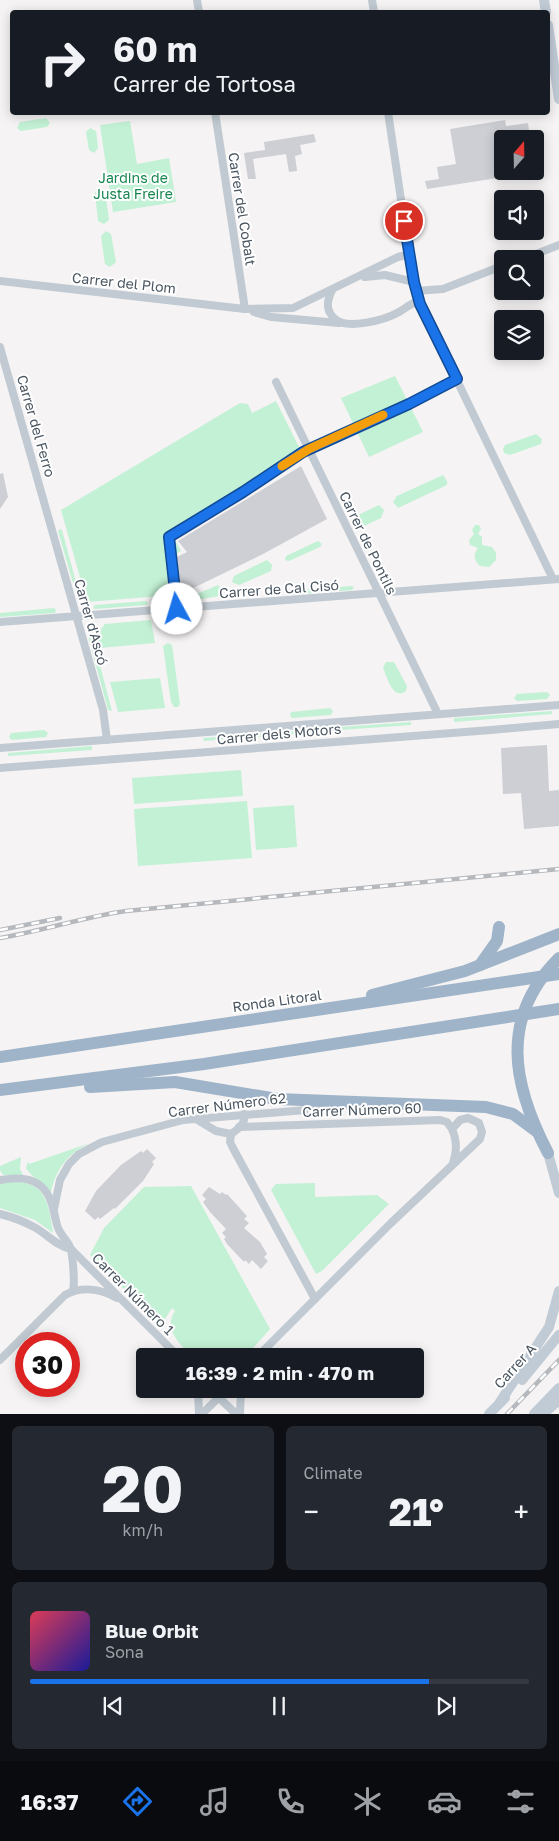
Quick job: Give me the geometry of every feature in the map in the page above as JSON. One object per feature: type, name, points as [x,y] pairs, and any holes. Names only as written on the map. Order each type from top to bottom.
[{"type":"highway","points":[[480,965],[497,941],[499,927]]},
{"type":"highway","points":[[257,1019],[406,987],[480,965],[559,934]]},
{"type":"highway","points":[[548,1153],[536,1131],[520,1076],[518,1032],[524,1007],[534,987],[559,958]]},
{"type":"highway","name":"Ronda Litoral","points":[[0,1057],[559,974]]},
{"type":"highway","points":[[0,1091],[204,1064],[556,1009]]},
{"type":"highway","points":[[0,1091],[175,1082],[278,1098],[496,1108],[520,1118],[536,1131]]},
{"type":"main road","points":[[550,38],[559,99]]},
{"type":"main road","points":[[548,1153],[559,1167]]},
{"type":"main road","points":[[548,1153],[559,1193]]},
{"type":"main road","points":[[500,1402],[549,1327],[559,1291]]},
{"type":"main road","name":"Carrer A","points":[[488,1414],[541,1359],[559,1335]]},
{"type":"main road","points":[[534,1414],[559,1388]]},
{"type":"main road","points":[[543,1414],[559,1400]]},
{"type":"street","name":"Carrer del Cobalt","points":[[214,115],[245,309]]},
{"type":"street","points":[[388,115],[414,282],[419,301],[556,579]]},
{"type":"street","points":[[544,251],[559,245]]},
{"type":"street","points":[[245,309],[293,308],[398,257],[410,254]]},
{"type":"street","points":[[416,291],[444,289],[494,269]]},
{"type":"street","points":[[356,278],[385,275],[414,282]]},
{"type":"street","name":"Carrer del Plom","points":[[0,281],[245,309]]},
{"type":"street","points":[[332,290],[327,308],[331,316],[339,322]]},
{"type":"street","points":[[245,309],[271,317],[355,323],[376,320],[398,312],[410,304],[419,301]]},
{"type":"street","name":"Carrer del Ferro","points":[[0,347],[47,512]]},
{"type":"street","points":[[177,609],[169,537],[309,449],[409,404],[457,379]]},
{"type":"street","name":"Carrer de Pontils","points":[[276,382],[438,714]]},
{"type":"street","name":"Carrer d'Ascó","points":[[47,512],[106,719],[107,740]]},
{"type":"street","name":"Carrer de Cal Cisó","points":[[0,622],[556,579]]},
{"type":"street","name":"Carrer dels Motors","points":[[0,748],[559,705]]},
{"type":"street","name":"Carrer dels Motors","points":[[0,768],[559,724]]},
{"type":"street","name":"Carrer Número 62","points":[[54,1210],[56,1195],[64,1172],[79,1154],[94,1146],[124,1136],[196,1118],[373,1105],[415,1105]]},
{"type":"street","points":[[244,1114],[245,1119],[239,1128],[231,1134],[230,1142],[315,1299]]},
{"type":"street","points":[[196,1118],[216,1131],[231,1134]]},
{"type":"street","points":[[266,1348],[480,1138],[482,1132],[479,1123],[468,1118],[460,1120],[452,1129],[456,1139],[457,1152],[453,1163]]},
{"type":"street","name":"Carrer Número 60","points":[[239,1128],[440,1120],[447,1122],[452,1129]]},
{"type":"street","name":"Carrer Número 62","points":[[0,1180],[25,1179],[34,1182],[45,1190],[54,1210],[57,1227],[71,1249]]},
{"type":"street","points":[[0,1214],[34,1226],[64,1248],[71,1249],[74,1276],[73,1291]]},
{"type":"street","name":"Carrer Número 1","points":[[71,1249],[170,1348]]},
{"type":"street","points":[[0,1360],[65,1295],[77,1289],[102,1291],[127,1305]]},
{"type":"street","points":[[199,1398],[200,1414]]},
{"type":"street","points":[[200,1414],[218,1398]]},
{"type":"street","points":[[220,1398],[236,1414]]},
{"type":"street","points":[[240,1414],[241,1398]]},
{"type":"green space","points":[[46,118],[50,123],[47,127],[21,131],[17,128],[20,122]]},
{"type":"green space","name":"Jardins de Justa Freire","points":[[130,121],[137,164],[169,158],[176,202],[113,212],[100,125]]},
{"type":"green space","points":[[90,128],[96,131],[98,148],[94,153],[89,150],[86,132]]},
{"type":"green space","points":[[97,189],[105,191],[109,220],[104,224],[98,221],[95,193]]},
{"type":"green space","points":[[106,231],[111,234],[116,262],[110,267],[105,264],[101,236]]},
{"type":"green space","points":[[395,376],[423,432],[369,457],[341,398]]},
{"type":"green space","points":[[276,401],[304,457],[174,538],[181,551],[172,556],[171,594],[87,602],[61,510],[240,403],[248,404],[252,413]]},
{"type":"green space","points":[[536,434],[542,439],[541,444],[510,455],[504,453],[505,445]]},
{"type":"green space","points":[[443,475],[447,485],[398,508],[393,502],[397,496]]},
{"type":"green space","points":[[379,505],[384,510],[381,518],[364,526],[357,523],[356,516]]},
{"type":"green space","points":[[475,525],[479,525],[481,529],[478,534],[482,537],[482,545],[492,547],[496,553],[496,560],[489,567],[478,564],[475,560],[475,555],[478,548],[470,545],[469,540],[474,534],[472,530]]},
{"type":"green space","points":[[62,530],[80,597],[77,597],[58,531]]},
{"type":"green space","points":[[318,541],[322,544],[320,547],[289,561],[285,560],[286,556]]},
{"type":"green space","points":[[267,560],[272,565],[271,571],[239,585],[232,582],[234,576]]},
{"type":"green space","points":[[218,585],[223,590],[219,596],[197,600],[192,599],[192,596]]},
{"type":"green space","points":[[354,587],[352,590],[301,594],[299,592],[300,590]]},
{"type":"green space","points":[[146,601],[147,605],[93,608],[95,605]]},
{"type":"green space","points":[[54,608],[56,610],[55,613],[0,617],[0,613]]},
{"type":"green space","points":[[151,620],[155,643],[100,648],[96,636],[105,624]]},
{"type":"green space","points":[[92,635],[112,711],[108,710],[88,636]]},
{"type":"green space","points":[[168,643],[172,645],[180,704],[178,707],[174,707],[171,702],[163,646]]},
{"type":"green space","points":[[386,662],[394,662],[407,686],[406,691],[397,693],[391,687],[383,668]]},
{"type":"green space","points":[[160,678],[165,708],[118,712],[110,682]]},
{"type":"green space","points":[[547,692],[550,695],[547,699],[517,701],[514,698],[517,694]]},
{"type":"green space","points":[[330,708],[333,711],[331,715],[292,718],[290,715],[291,712]]},
{"type":"green space","points":[[552,711],[552,714],[454,722],[454,718]]},
{"type":"green space","points":[[411,722],[411,725],[340,730],[340,727]]},
{"type":"green space","points":[[334,728],[334,731],[204,741],[203,738]]},
{"type":"green space","points":[[44,730],[48,733],[46,737],[12,740],[9,737],[11,733]]},
{"type":"green space","points":[[92,746],[92,750],[8,756],[8,753]]},
{"type":"green space","points":[[241,770],[243,796],[134,804],[132,778]]},
{"type":"green space","points":[[247,801],[252,858],[138,866],[134,809]]},
{"type":"green space","points":[[294,805],[297,847],[256,850],[253,808]]},
{"type":"green space","points":[[90,1143],[75,1152],[64,1163],[56,1176],[51,1192],[26,1168],[28,1161],[29,1164]]},
{"type":"green space","points":[[21,1157],[20,1169],[23,1175],[3,1175],[0,1166]]},
{"type":"green space","points":[[0,1183],[26,1183],[34,1186],[41,1192],[49,1209],[53,1233],[35,1220],[0,1208]]},
{"type":"green space","points":[[315,1183],[315,1197],[377,1195],[389,1204],[322,1271],[316,1274],[271,1190],[276,1184]]},
{"type":"green space","points":[[191,1186],[270,1329],[253,1348],[184,1348],[172,1330],[172,1317],[175,1311],[172,1308],[165,1319],[163,1328],[90,1255],[104,1228],[144,1187]]},
{"type":"building","points":[[505,120],[506,126],[528,123],[529,130],[494,130],[494,178],[427,189],[425,181],[439,179],[437,167],[456,164],[450,129]]},
{"type":"building","points":[[314,134],[316,142],[300,145],[302,154],[295,156],[297,171],[289,172],[286,154],[253,159],[256,179],[248,179],[244,153],[265,150],[264,142]]},
{"type":"building","points":[[301,466],[327,519],[263,554],[181,594],[177,557],[187,552],[178,541]]},
{"type":"building","points":[[3,473],[8,497],[0,509],[0,474]]},
{"type":"building","points":[[547,745],[549,791],[559,790],[559,826],[524,829],[521,793],[503,794],[501,748]]},
{"type":"building","points":[[147,1149],[156,1158],[152,1162],[154,1164],[143,1181],[115,1209],[100,1219],[98,1217],[95,1220],[85,1211],[96,1191],[121,1165]]},
{"type":"building","points":[[209,1187],[220,1194],[222,1192],[227,1194],[247,1216],[244,1219],[249,1223],[244,1228],[260,1242],[267,1254],[264,1257],[268,1261],[261,1269],[252,1260],[249,1264],[245,1260],[244,1262],[227,1244],[224,1239],[226,1237],[222,1233],[226,1229],[203,1202],[206,1199],[202,1195]]},
{"type":"railway","points":[[0,938],[126,911],[559,869]]},
{"type":"railway","points":[[0,930],[60,918]]},
{"type":"railway","points":[[507,1414],[559,1360]]},
{"type":"slow traffic","points":[[282,466],[303,452],[383,415]]},
{"type":"route","points":[[177,609],[169,537],[243,492],[303,452],[409,404],[457,379],[420,304],[414,282],[414,270],[404,221]]}]
